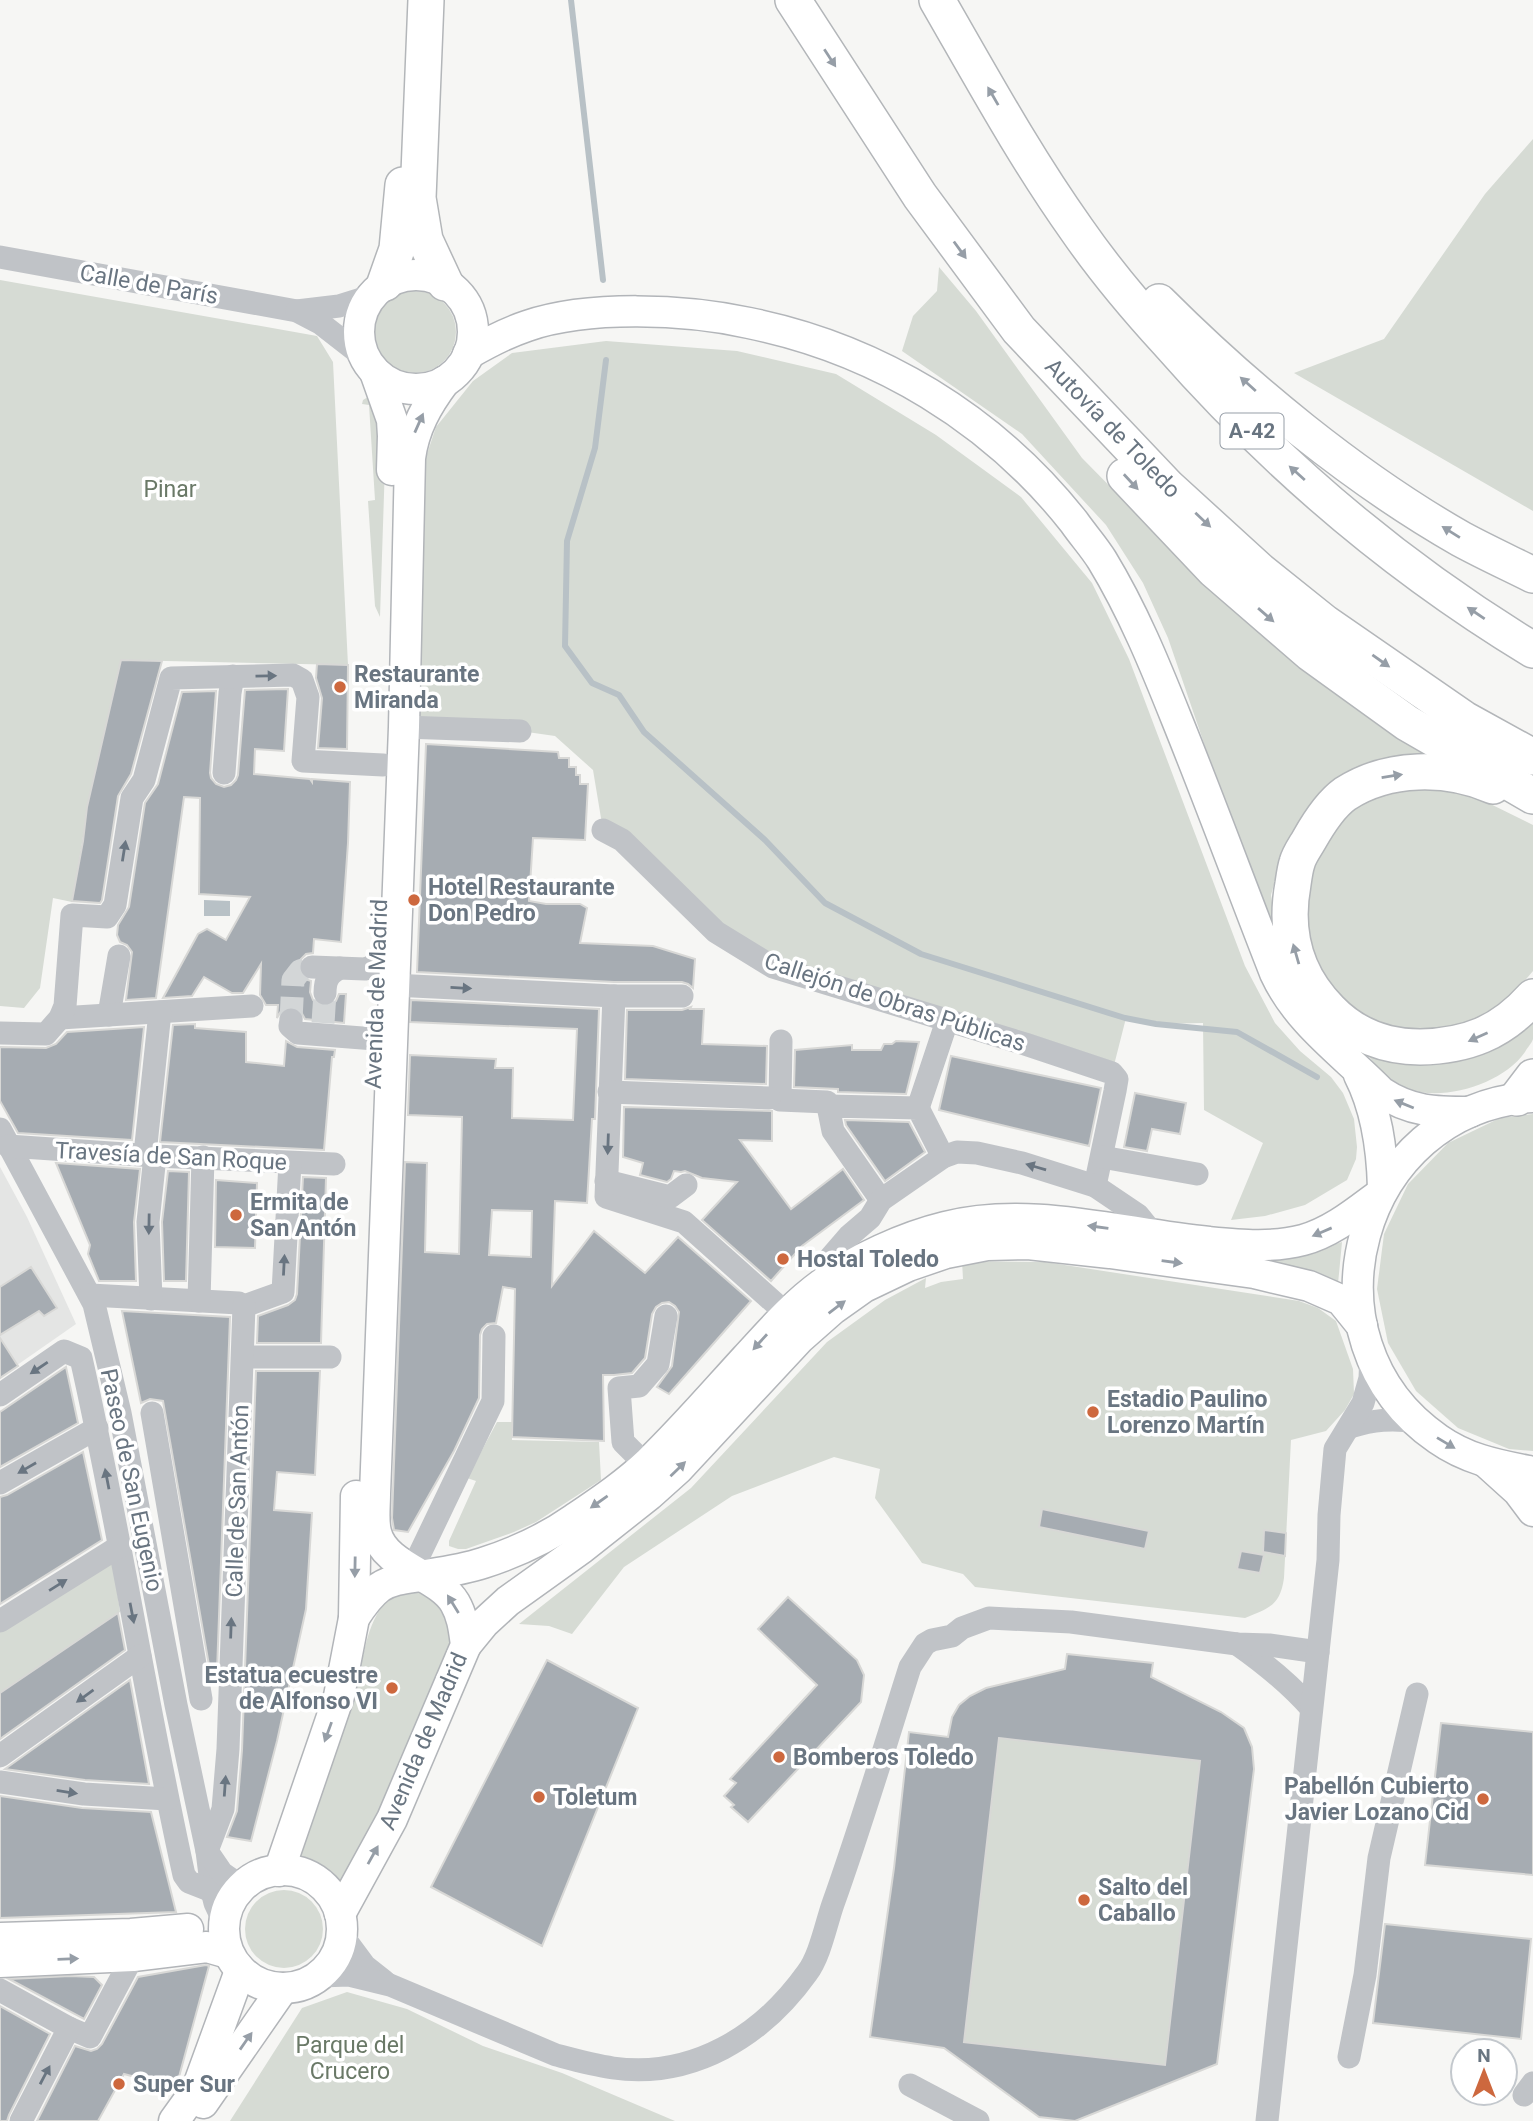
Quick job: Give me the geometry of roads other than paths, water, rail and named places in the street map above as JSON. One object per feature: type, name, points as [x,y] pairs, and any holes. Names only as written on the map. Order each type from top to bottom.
[{"type":"highway","points":[[378,290],[397,248],[402,208],[411,0]]},
{"type":"highway","points":[[426,0],[418,198],[425,240],[456,295]]},
{"type":"highway","name":"Autovía de Toledo","points":[[793,0],[920,195],[1019,330],[1168,487],[1259,570],[1325,623],[1464,719],[1533,757]]},
{"type":"highway","name":"A-42","points":[[937,0],[1027,155],[1078,232],[1131,301],[1197,376],[1268,447],[1336,508],[1424,578],[1533,650]]},
{"type":"highway","points":[[1027,155],[1062,191],[1119,260],[1184,326],[1273,406],[1379,488],[1462,539],[1533,575]]},
{"type":"highway","points":[[1019,330],[1027,360],[1101,451],[1214,570],[1310,653],[1407,723],[1533,796]]},
{"type":"highway","points":[[1533,804],[1475,779],[1424,771],[1382,776],[1344,795],[1317,825],[1297,863],[1289,904],[1291,939],[1300,969],[1314,995],[1337,1018],[1356,1031],[1381,1042],[1405,1047],[1463,1043],[1485,1035],[1517,1013],[1533,998]]},
{"type":"main road","points":[[378,290],[400,277],[431,277],[483,315],[516,320],[630,312],[678,313],[734,320],[802,336],[850,353],[902,377],[982,429],[1023,465],[1061,506],[1100,558],[1135,621],[1192,757],[1283,991],[1304,1019],[1381,1092],[1394,1101],[1417,1110],[1470,1112]]},
{"type":"main road","name":"Avenida de Madrid","points":[[341,1925],[392,1819],[466,1645],[464,1624],[455,1602],[443,1590],[388,1552],[376,1532],[385,973],[383,765],[393,436],[392,420],[360,346],[360,320],[378,290]]},
{"type":"main road","points":[[456,295],[472,323],[468,354]]},
{"type":"main road","points":[[468,354],[529,325],[565,318]]},
{"type":"main road","name":"Avenida de Madrid","points":[[279,1871],[339,1696],[354,1619],[356,1493],[375,1039],[385,973],[404,727],[410,458],[413,437],[428,404],[445,381],[459,370],[468,354]]},
{"type":"main road","points":[[370,365],[390,383],[408,388],[427,388],[445,381]]},
{"type":"main road","points":[[1352,1063],[1369,1096],[1372,1109],[1382,1158],[1381,1192]]},
{"type":"main road","points":[[1528,1091],[1470,1112],[1430,1136],[1412,1151],[1381,1192],[1366,1226],[1359,1259],[1357,1292],[1362,1325],[1371,1355],[1391,1391],[1417,1422],[1462,1453],[1487,1463],[1533,1472]]},
{"type":"main road","points":[[416,1573],[482,1564],[527,1546],[570,1522],[646,1465],[787,1314],[823,1284],[893,1245],[943,1227],[971,1221],[1032,1220],[1156,1236],[1271,1245],[1305,1239],[1334,1227],[1381,1192]]},
{"type":"main road","points":[[466,1645],[484,1623],[508,1601],[649,1496],[678,1469],[799,1339],[825,1316],[864,1287],[908,1266],[946,1253],[987,1245],[1028,1244],[1097,1251],[1254,1273],[1309,1286],[1341,1300],[1362,1325]]},
{"type":"main road","points":[[1487,1463],[1518,1491],[1533,1511]]},
{"type":"main road","name":"Avenida de Madrid","points":[[354,1619],[364,1602],[379,1588],[416,1573]]},
{"type":"main road","points":[[174,2121],[197,2089],[229,1943],[227,1909],[242,1886],[253,1879],[279,1871],[299,1873],[317,1881],[331,1896],[341,1925],[338,1950],[331,1964],[320,1976],[296,1987],[268,1987],[254,1981],[229,1943]]},
{"type":"main road","points":[[0,1938],[131,1934],[229,1943]]},
{"type":"main road","points":[[0,1962],[133,1956],[229,1943]]},
{"type":"main road","points":[[191,2121],[283,1989]]},
{"type":"street","name":"Calle de París","points":[[0,257],[297,311],[339,306],[378,290]]},
{"type":"street","name":"Calle de París","points":[[297,311],[320,323],[370,365]]},
{"type":"street","points":[[0,1033],[46,1034],[60,1018],[65,1006],[72,915],[107,917],[115,905],[132,798],[147,772],[171,678],[293,675],[302,680],[308,697],[303,761],[383,765]]},
{"type":"street","points":[[224,774],[233,676]]},
{"type":"street","points":[[404,727],[520,731]]},
{"type":"street","name":"Callejón de Obras Públicas","points":[[603,830],[622,840],[716,932],[773,967],[1112,1073],[1117,1079],[1095,1186]]},
{"type":"street","points":[[109,1015],[119,956]]},
{"type":"street","points":[[312,967],[371,967],[385,973],[614,996],[682,996]]},
{"type":"street","points":[[325,993],[325,982],[330,974],[340,968]]},
{"type":"street","points":[[614,996],[606,1197],[684,1222],[787,1314]]},
{"type":"street","points":[[60,1018],[252,1006]]},
{"type":"street","points":[[151,1299],[148,1222],[150,1155],[160,1012]]},
{"type":"street","points":[[291,1020],[290,1026],[298,1033],[327,1029],[375,1039]]},
{"type":"street","points":[[943,1157],[918,1108],[947,1021]]},
{"type":"street","points":[[781,1041],[780,1100],[827,1102],[833,1131],[881,1200]]},
{"type":"street","points":[[610,1092],[769,1098]]},
{"type":"street","points":[[828,1106],[918,1108]]},
{"type":"street","name":"Travesía de San Roque","points":[[4,1137],[150,1155],[334,1164]]},
{"type":"street","name":"Paseo de San Eugenio","points":[[4,1137],[94,1304],[120,1413],[207,1851],[212,1891],[229,1943]]},
{"type":"street","points":[[823,1284],[830,1258],[849,1236],[870,1218],[881,1200],[943,1157],[957,1152],[977,1153],[1022,1163],[1095,1186],[1138,1215],[1156,1236]]},
{"type":"street","points":[[199,1301],[202,1157]]},
{"type":"street","points":[[1101,1157],[1197,1174]]},
{"type":"street","points":[[90,1296],[239,1303],[244,1306],[283,1292],[290,1163]]},
{"type":"street","points":[[607,1181],[670,1197],[686,1185]]},
{"type":"street","name":"Calle de San Antón","points":[[207,1851],[223,1809],[228,1749],[244,1306]]},
{"type":"street","points":[[646,1465],[623,1443],[619,1388],[639,1386],[658,1364],[666,1316]]},
{"type":"street","points":[[416,1573],[493,1401],[494,1336]]},
{"type":"street","name":"Paseo de San Eugenio","points":[[0,1395],[64,1351],[81,1358],[184,1875],[189,1882],[212,1891]]},
{"type":"street","points":[[1267,2121],[1328,1560],[1328,1515],[1335,1448],[1363,1403],[1370,1378],[1371,1355]]},
{"type":"street","points":[[243,1357],[330,1357]]},
{"type":"street","points":[[152,1413],[201,1699]]},
{"type":"street","points":[[1350,1427],[1374,1420],[1417,1422]]},
{"type":"street","points":[[0,1483],[97,1428]]},
{"type":"street","points":[[0,1622],[120,1546]]},
{"type":"street","points":[[320,1976],[349,1975],[390,1985],[556,2055],[583,2062],[616,2068],[655,2068],[690,2064],[745,2037],[773,2012],[808,1972],[849,1860],[910,1667],[925,1644],[952,1636],[962,1628],[989,1618],[1071,1622],[1318,1652]]},
{"type":"street","points":[[1237,1644],[1264,1662],[1311,1708]]},
{"type":"street","points":[[0,1756],[140,1656]]},
{"type":"street","points":[[1349,2057],[1365,1975],[1379,1858],[1417,1694]]},
{"type":"street","points":[[176,1705],[228,1696]]},
{"type":"street","points":[[0,1782],[84,1794],[167,1799]]},
{"type":"street","name":"Paseo de San Eugenio","points":[[207,1851],[222,1873],[242,1886]]},
{"type":"street","points":[[341,1925],[365,1966],[390,1985]]},
{"type":"street","points":[[0,1990],[90,2037],[133,1956]]},
{"type":"street","points":[[21,2121],[69,2028]]},
{"type":"street","points":[[910,2085],[978,2121]]},
{"type":"waterway","points":[[571,0],[603,280]]},
{"type":"waterway","points":[[606,360],[595,448],[567,541],[565,646],[592,683],[619,695],[644,732],[765,840],[825,903],[921,954],[1125,1018],[1156,1024],[1237,1032],[1317,1077]]},
{"type":"tunnel","points":[[291,1020],[293,980],[300,971],[312,967]]},
{"type":"tunnel","points":[[323,1023],[325,993]]},
{"type":"place","name":"Restaurante Miranda","points":[[340,687]]},
{"type":"place","name":"Hotel Restaurante Don Pedro","points":[[414,900]]},
{"type":"place","name":"Ermita de San Antón","points":[[236,1215]]},
{"type":"place","name":"Hostal Toledo","points":[[783,1259]]},
{"type":"place","name":"Estadio Paulino Lorenzo Martín","points":[[1093,1412]]},
{"type":"place","name":"Estatua ecuestre de Alfonso VI","points":[[392,1688]]},
{"type":"place","name":"Bomberos Toledo","points":[[779,1757]]},
{"type":"place","name":"Toletum","points":[[539,1797]]},
{"type":"place","name":"Pabellón Cubierto Javier Lozano Cid","points":[[1483,1799]]},
{"type":"place","name":"Salto del Caballo","points":[[1084,1900]]},
{"type":"place","name":"Super Sur","points":[[119,2084]]},
{"type":"park label","name":"Pinar","points":[[170,489]]},
{"type":"park label","name":"Parque del Crucero","points":[[350,2058]]}]
